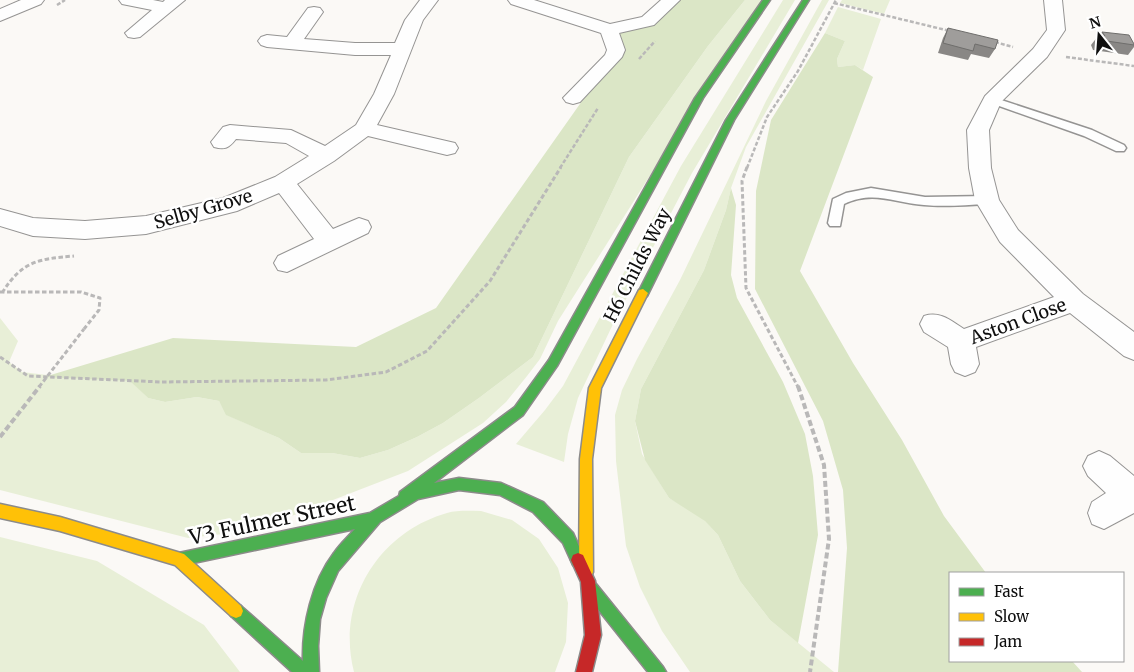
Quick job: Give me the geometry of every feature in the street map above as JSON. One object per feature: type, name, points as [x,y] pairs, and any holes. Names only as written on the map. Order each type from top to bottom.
[{"type":"street","points":[[0,16],[35,0]]},
{"type":"street","points":[[128,0],[171,4]]},
{"type":"street","name":"Selby Grove","points":[[0,217],[32,227],[86,230],[146,225],[229,205],[283,182],[326,156],[364,129],[384,94],[414,20],[429,0]]},
{"type":"street","points":[[517,0],[609,30],[648,21],[671,0]]},
{"type":"street","name":"H6 Childs Way","points":[[405,497],[519,411],[553,363],[699,98],[767,0]]},
{"type":"street","name":"H6 Childs Way","points":[[586,572],[586,458],[595,388],[730,120],[806,0]]},
{"type":"street","points":[[1053,0],[1056,30],[1040,53],[992,100],[978,130],[980,168],[987,200],[1009,236],[1074,301],[1134,348]]},
{"type":"street","points":[[134,33],[171,4]]},
{"type":"street","points":[[292,43],[314,12]]},
{"type":"street","points":[[573,98],[613,57],[616,50],[609,30]]},
{"type":"street","points":[[267,41],[355,49],[402,49]]},
{"type":"street","points":[[364,129],[448,148]]},
{"type":"street","points":[[222,142],[230,132],[291,137],[326,156]]},
{"type":"street","points":[[283,182],[329,242]]},
{"type":"street","points":[[287,263],[358,227]]},
{"type":"street","name":"Aston Close","points":[[934,324],[963,353],[1074,301]]},
{"type":"street","points":[[1099,466],[1133,496],[1104,512]]},
{"type":"street","points":[[311,672],[310,641],[316,605],[330,572],[349,542],[372,518],[405,497],[441,486],[468,484],[477,484],[512,492],[543,509],[568,536],[586,572],[591,589],[593,637],[584,672]]},
{"type":"street","name":"V3 Fulmer Street","points":[[0,511],[60,524],[179,559],[304,672]]},
{"type":"street","name":"V3 Fulmer Street","points":[[179,559],[372,518]]},
{"type":"street","points":[[591,589],[658,672]]},
{"type":"lane","points":[[1045,0],[1053,0]]},
{"type":"lane","points":[[992,100],[1088,133],[1120,148]]},
{"type":"lane","points":[[836,223],[838,202],[852,194],[878,192],[923,201],[987,200]]},
{"type":"path","points":[[810,672],[829,539],[824,465],[801,392],[746,288],[742,181],[767,117],[798,71],[835,2],[956,33]]},
{"type":"path","points":[[638,59],[658,37]]},
{"type":"path","points":[[994,42],[1040,53],[1134,66]]},
{"type":"path","points":[[0,357],[28,376],[161,382],[326,380],[386,372],[427,351],[490,281],[600,105]]},
{"type":"path","points":[[1,292],[16,273],[28,263],[46,258],[83,255]]},
{"type":"path","points":[[0,437],[98,310],[100,298],[81,292],[1,292]]},
{"type":"green space","points":[[671,0],[745,0],[708,46],[629,157],[533,357],[443,423],[388,450],[360,458],[332,453],[301,453],[279,438],[226,415],[219,401],[197,397],[165,402],[148,398],[130,381],[44,377],[173,338],[356,347],[436,308],[613,57],[609,30],[648,21]]},
{"type":"green space","points":[[745,0],[767,0],[699,98],[558,321],[540,359],[506,402],[483,423],[408,471],[276,522],[232,533],[188,538],[0,490],[0,318],[18,341],[9,362],[22,372],[72,378],[131,381],[148,398],[165,402],[197,397],[219,401],[227,415],[279,438],[301,453],[332,453],[360,458],[388,450],[443,423],[533,357],[629,157],[708,46]]},
{"type":"green space","points":[[783,0],[795,0],[692,173],[614,322],[578,398],[568,434],[564,462],[516,444],[563,386],[681,166]]},
{"type":"green space","points":[[822,0],[829,0],[746,147],[704,270],[641,389],[635,421],[642,454],[669,498],[700,515],[718,535],[740,581],[770,620],[834,672],[690,672],[662,631],[640,587],[626,546],[616,461],[615,415],[622,390],[637,359],[680,280],[766,101]]},
{"type":"green space","points":[[842,0],[890,0],[884,14],[840,3]]},
{"type":"green space","points":[[838,7],[881,19],[863,70],[855,65],[838,67],[837,59],[845,41],[825,33]]},
{"type":"green space","points":[[825,33],[845,41],[837,59],[838,67],[855,65],[873,77],[800,271],[853,363],[902,440],[944,516],[985,572],[949,572],[949,662],[1073,662],[1082,672],[838,672],[847,548],[843,490],[823,421],[755,289],[756,191],[771,120]]},
{"type":"green space","points":[[731,188],[736,205],[731,275],[737,298],[783,382],[805,434],[813,476],[818,535],[798,643],[770,620],[740,581],[718,535],[705,521],[669,498],[645,460],[635,421],[641,389],[704,270],[726,210]]},
{"type":"green space","points":[[481,511],[512,520],[539,539],[558,568],[568,603],[566,642],[555,672],[354,672],[350,646],[351,621],[357,597],[368,574],[382,554],[400,537],[422,523],[451,512]]},
{"type":"green space","points":[[0,537],[97,561],[204,625],[240,672],[0,672]]},
{"type":"building","points":[[948,28],[998,40],[995,49],[975,44],[973,51],[943,43]]},
{"type":"building","points":[[1102,32],[1129,35],[1134,45],[1100,40],[1098,36],[1105,36]]},
{"type":"traffic: fast","points":[[405,497],[519,411],[553,363],[699,98],[767,0]]},
{"type":"traffic: fast","points":[[643,293],[730,120],[806,0]]},
{"type":"traffic: fast","points":[[311,672],[310,646],[313,619],[319,597],[333,566],[375,517],[416,493],[459,484],[501,489],[538,507],[568,538],[578,560]]},
{"type":"traffic: fast","points":[[179,559],[372,519]]},
{"type":"traffic: fast","points":[[591,589],[658,672]]},
{"type":"traffic: fast","points":[[236,611],[304,672]]},
{"type":"traffic: slow","points":[[586,572],[586,459],[595,388],[643,293]]},
{"type":"traffic: slow","points":[[0,511],[60,524],[179,559],[236,611]]},
{"type":"traffic: jam","points":[[578,560],[588,581],[593,635],[584,672]]}]
